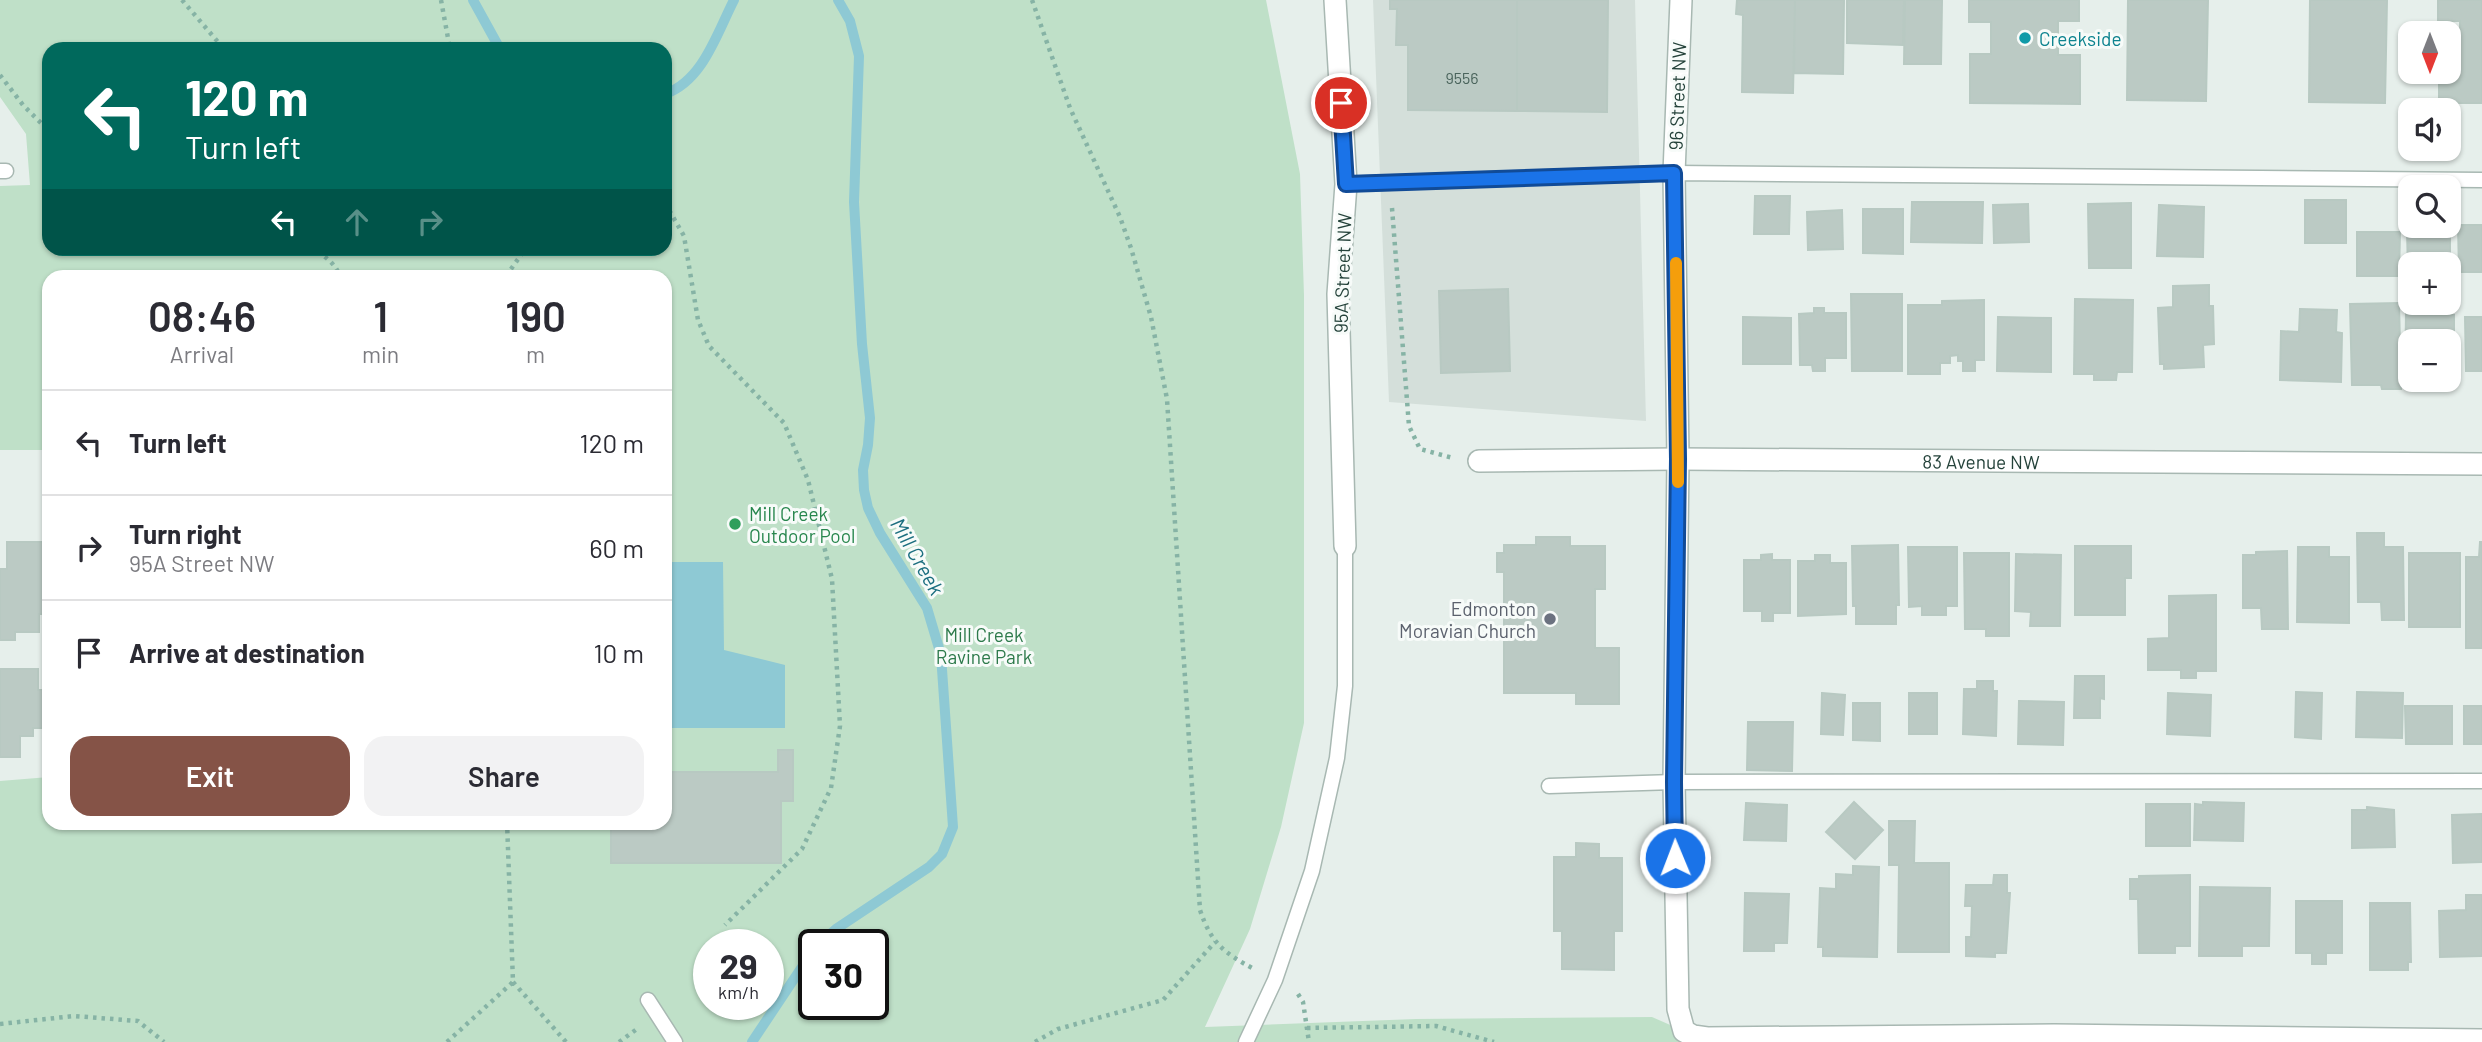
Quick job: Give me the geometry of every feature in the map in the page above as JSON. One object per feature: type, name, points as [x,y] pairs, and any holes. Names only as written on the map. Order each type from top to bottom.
[{"type":"street","name":"95A Street NW","points":[[1335,0],[1346,184],[1338,294],[1345,546]]},
{"type":"street","name":"96 Street NW","points":[[1681,0],[1674,173],[1678,459],[1674,782],[1678,1009],[1684,1031],[1693,1036],[1707,1038],[2054,1035],[2482,1040]]},
{"type":"street","name":"83 Avenue NW","points":[[1479,461],[1678,459],[2482,464]]},
{"type":"lane","points":[[1346,184],[1674,173],[2482,180]]},
{"type":"lane","points":[[1246,1042],[1275,980],[1312,871],[1337,758],[1345,686],[1345,546]]},
{"type":"lane","points":[[1549,786],[1674,782],[2482,781]]},
{"type":"lane","points":[[648,1000],[675,1042]]},
{"type":"path","points":[[181,0],[218,42]]},
{"type":"path","points":[[440,0],[449,42]]},
{"type":"path","points":[[1032,0],[1070,108],[1120,217],[1151,317],[1161,360],[1167,399],[1200,910],[1215,942],[1233,958],[1297,992],[1303,1002],[1309,1042]]},
{"type":"path","points":[[0,75],[42,124]]},
{"type":"path","points":[[1391,206],[1409,426],[1420,449],[1447,457],[1479,461]]},
{"type":"path","points":[[672,216],[684,236],[698,320],[709,345],[784,423],[808,480],[832,579],[840,726],[831,788],[802,849],[725,925]]},
{"type":"path","points":[[325,256],[337,270]]},
{"type":"path","points":[[507,830],[513,982],[566,1042]]},
{"type":"path","points":[[1035,1042],[1058,1029],[1163,1000],[1215,942]]},
{"type":"path","points":[[447,1042],[513,982]]},
{"type":"path","points":[[0,1024],[75,1016],[138,1020],[164,1042]]},
{"type":"path","points":[[1307,1028],[1436,1026],[1494,1042]]},
{"type":"shaded area","points":[[1373,0],[1635,0],[1646,421],[1389,402]]},
{"type":"green space","name":"Mill Creek Ravine Park","points":[[0,0],[1266,0],[1300,174],[1304,295],[1304,723],[1281,827],[1250,929],[1205,1027],[1416,1019],[1652,1017],[1684,1031],[2044,1042],[0,1042],[0,781],[42,778],[42,830],[672,830],[672,270],[42,270],[42,450],[0,450],[0,186],[30,185],[26,134],[0,97]]},
{"type":"water","points":[[672,562],[723,562],[724,650],[785,665],[785,728],[672,728]]},
{"type":"building","points":[[1390,0],[1517,0],[1517,111],[1408,110],[1408,45],[1396,45],[1397,9],[1390,9]]},
{"type":"building","points":[[1517,0],[1608,0],[1607,112],[1517,111]]},
{"type":"building","points":[[1737,0],[1795,0],[1793,93],[1742,92],[1743,15],[1736,14]]},
{"type":"building","points":[[1795,0],[1844,0],[1843,74],[1794,73]]},
{"type":"building","points":[[1847,0],[1904,0],[1903,45],[1847,43]]},
{"type":"building","points":[[1905,0],[1942,0],[1941,64],[1904,64]]},
{"type":"building","name":"Creekside","points":[[1969,0],[2079,0],[2079,21],[2058,21],[2058,55],[2080,55],[2080,104],[1970,103],[1970,54],[1991,54],[1991,22],[1969,22]]},
{"type":"building","points":[[2128,0],[2208,0],[2206,101],[2127,100]]},
{"type":"building","points":[[2310,0],[2387,0],[2385,103],[2309,102]]},
{"type":"building","points":[[2438,0],[2482,0],[2482,103],[2461,103],[2461,98],[2439,98],[2439,84],[2461,84],[2461,21],[2438,21]]},
{"type":"building","points":[[1755,196],[1790,196],[1789,234],[1754,234]]},
{"type":"building","points":[[2305,200],[2346,200],[2346,243],[2305,243]]},
{"type":"building","points":[[1912,202],[1983,202],[1982,243],[1911,242]]},
{"type":"building","points":[[2131,203],[2131,268],[2089,268],[2088,204]]},
{"type":"building","points":[[2028,204],[2029,242],[1994,243],[1993,205]]},
{"type":"building","points":[[2159,205],[2204,207],[2203,257],[2157,256]]},
{"type":"building","points":[[1863,209],[1903,209],[1903,254],[1863,253]]},
{"type":"building","points":[[1842,210],[1843,249],[1808,250],[1807,212]]},
{"type":"building","points":[[2461,225],[2482,225],[2482,272],[2461,272],[2461,252],[2459,252]]},
{"type":"building","points":[[2357,232],[2398,232],[2398,276],[2357,276]]},
{"type":"building","points":[[2407,238],[2450,238],[2450,252],[2408,252]]},
{"type":"building","points":[[2209,285],[2209,306],[2213,306],[2214,344],[2203,345],[2204,367],[2164,369],[2164,364],[2160,364],[2158,308],[2173,307],[2173,286]]},
{"type":"building","points":[[1508,289],[1510,371],[1441,373],[1439,291]]},
{"type":"building","points":[[1851,294],[1902,294],[1902,371],[1852,371]]},
{"type":"building","points":[[2075,299],[2133,300],[2132,372],[2117,372],[2116,380],[2094,380],[2094,374],[2074,374]]},
{"type":"building","points":[[1984,300],[1984,360],[1975,360],[1975,371],[1963,371],[1963,361],[1958,361],[1958,355],[1950,356],[1950,363],[1940,363],[1940,374],[1908,374],[1908,305],[1942,305],[1942,301]]},
{"type":"building","points":[[2398,303],[2398,389],[2382,389],[2381,385],[2352,385],[2350,304]]},
{"type":"building","points":[[1814,308],[1824,308],[1824,313],[1846,313],[1846,358],[1825,358],[1825,371],[1813,371],[1812,365],[1800,365],[1799,314],[1814,313]]},
{"type":"building","points":[[2300,309],[2337,310],[2336,332],[2342,333],[2341,382],[2280,380],[2281,331],[2299,332]]},
{"type":"building","points":[[2406,315],[2454,315],[2454,329],[2406,329]]},
{"type":"building","points":[[1743,317],[1791,318],[1791,364],[1743,364]]},
{"type":"building","points":[[1998,317],[2051,318],[2051,372],[1997,371]]},
{"type":"building","points":[[2465,317],[2482,317],[2482,371],[2466,371]]},
{"type":"building","points":[[2357,533],[2384,533],[2384,547],[2403,547],[2404,620],[2382,620],[2381,602],[2358,602]]},
{"type":"building","name":"Edmonton Moravian Church","points":[[1536,537],[1570,537],[1570,546],[1605,546],[1605,589],[1595,589],[1595,648],[1619,648],[1619,704],[1576,704],[1576,693],[1504,693],[1504,572],[1497,572],[1497,553],[1504,553],[1504,545],[1536,545]]},
{"type":"building","points":[[7,542],[42,542],[42,614],[39,614],[39,632],[15,632],[15,640],[0,640],[0,569],[7,569]]},
{"type":"building","points":[[2480,542],[2482,648],[2466,648],[2466,557],[2479,557]]},
{"type":"building","points":[[1898,545],[1899,605],[1896,605],[1896,624],[1856,624],[1852,546]]},
{"type":"building","points":[[2075,546],[2131,546],[2131,578],[2125,578],[2125,615],[2075,615]]},
{"type":"building","points":[[1908,547],[1957,547],[1957,606],[1946,606],[1946,615],[1922,615],[1922,606],[1909,607]]},
{"type":"building","points":[[2298,547],[2329,547],[2329,557],[2349,557],[2349,623],[2297,622]]},
{"type":"building","points":[[2287,551],[2288,629],[2262,629],[2261,608],[2243,608],[2243,555]]},
{"type":"building","points":[[1964,553],[2009,553],[2009,636],[1986,636],[1986,629],[1965,629]]},
{"type":"building","points":[[2409,553],[2460,553],[2460,627],[2409,627]]},
{"type":"building","points":[[1772,554],[1772,560],[1790,560],[1790,613],[1773,613],[1773,621],[1762,621],[1762,611],[1744,611],[1744,560],[1761,560],[1761,555]]},
{"type":"building","points":[[2016,554],[2061,555],[2060,626],[2030,626],[2031,612],[2015,611]]},
{"type":"building","points":[[1815,555],[1830,555],[1830,563],[1846,563],[1846,614],[1798,616],[1798,561],[1815,561]]},
{"type":"building","points":[[2216,595],[2216,671],[2196,671],[2196,678],[2181,678],[2181,670],[2148,670],[2148,639],[2169,638],[2169,596]]},
{"type":"building","points":[[0,669],[38,669],[38,690],[42,690],[42,728],[33,728],[33,736],[20,736],[20,757],[0,757]]},
{"type":"building","points":[[2075,676],[2104,676],[2104,699],[2100,698],[2100,718],[2074,718]]},
{"type":"building","points":[[1977,681],[1993,681],[1993,691],[1997,691],[1996,736],[1963,734],[1964,689],[1977,689]]},
{"type":"building","points":[[2296,692],[2322,693],[2321,739],[2295,737]]},
{"type":"building","points":[[2357,692],[2403,693],[2402,738],[2356,737]]},
{"type":"building","points":[[1822,693],[1845,695],[1843,735],[1821,734]]},
{"type":"building","points":[[1909,693],[1937,693],[1937,734],[1909,734]]},
{"type":"building","points":[[2168,693],[2211,695],[2210,736],[2167,734]]},
{"type":"building","points":[[2019,701],[2064,702],[2063,745],[2018,744]]},
{"type":"building","points":[[1853,703],[1880,703],[1880,741],[1853,740]]},
{"type":"building","points":[[2405,706],[2452,706],[2452,744],[2406,744]]},
{"type":"building","points":[[2464,706],[2482,706],[2482,744],[2464,744]]},
{"type":"building","points":[[1748,722],[1793,722],[1792,771],[1747,770]]},
{"type":"building","points":[[778,750],[793,750],[793,801],[781,801],[781,863],[611,863],[611,830],[672,830],[672,772],[778,772]]},
{"type":"building","points":[[1854,802],[1883,830],[1855,859],[1826,832]]},
{"type":"building","points":[[2203,802],[2244,803],[2243,841],[2194,840],[2195,804],[2203,805]]},
{"type":"building","points":[[1746,803],[1787,805],[1786,841],[1744,840]]},
{"type":"building","points":[[2146,804],[2190,804],[2190,846],[2146,846]]},
{"type":"building","points":[[2367,807],[2394,810],[2395,847],[2352,848],[2352,810],[2367,810]]},
{"type":"building","points":[[2482,814],[2482,862],[2453,863],[2452,815]]},
{"type":"building","points":[[1889,821],[1915,821],[1914,863],[1949,863],[1949,952],[1898,952],[1899,865],[1889,865]]},
{"type":"building","points":[[1576,843],[1599,844],[1599,858],[1622,858],[1622,931],[1614,931],[1614,970],[1562,969],[1562,931],[1554,931],[1554,857],[1576,857]]},
{"type":"building","points":[[1853,866],[1879,867],[1877,957],[1823,956],[1823,947],[1818,947],[1820,888],[1836,889],[1836,874],[1853,875]]},
{"type":"building","points":[[1994,875],[2007,875],[2007,893],[2010,893],[2006,953],[1995,953],[1995,957],[1966,956],[1966,937],[1971,937],[1972,906],[1965,906],[1966,885],[1993,885]]},
{"type":"building","points":[[2190,875],[2190,946],[2175,946],[2175,953],[2139,953],[2138,899],[2130,899],[2130,879],[2139,879],[2139,876]]},
{"type":"building","points":[[2200,887],[2270,888],[2269,946],[2242,946],[2242,956],[2199,956]]},
{"type":"building","points":[[1745,893],[1789,894],[1787,943],[1774,943],[1774,951],[1744,951]]},
{"type":"building","points":[[2466,895],[2482,895],[2482,956],[2440,957],[2439,911],[2466,910]]},
{"type":"building","points":[[2296,901],[2342,901],[2342,953],[2326,953],[2326,964],[2312,964],[2312,953],[2296,953]]},
{"type":"building","points":[[2370,903],[2410,903],[2411,962],[2408,962],[2408,970],[2370,970]]},
{"type":"waterway","name":"Mill Creek","points":[[473,0],[496,42]]},
{"type":"waterway","name":"Mill Creek","points":[[672,91],[699,67],[715,41],[734,0]]},
{"type":"waterway","name":"Mill Creek","points":[[836,929],[929,867],[942,854],[953,827],[941,655],[927,608],[880,533],[868,508],[864,490],[863,470],[870,418],[862,344],[854,202],[859,56],[850,21],[838,0]]},
{"type":"waterway","name":"Mill Creek","points":[[752,1042],[798,973]]},
{"type":"slow traffic","points":[[1676,263],[1678,482]]},
{"type":"place","name":"Creekside","points":[[2025,38]]},
{"type":"place","name":"Mill Creek Outdoor Pool","points":[[735,524]]},
{"type":"place","name":"Edmonton Moravian Church","points":[[1550,619]]},
{"type":"route","points":[[1341,103],[1346,184],[1674,173],[1678,459],[1675,858]]}]
